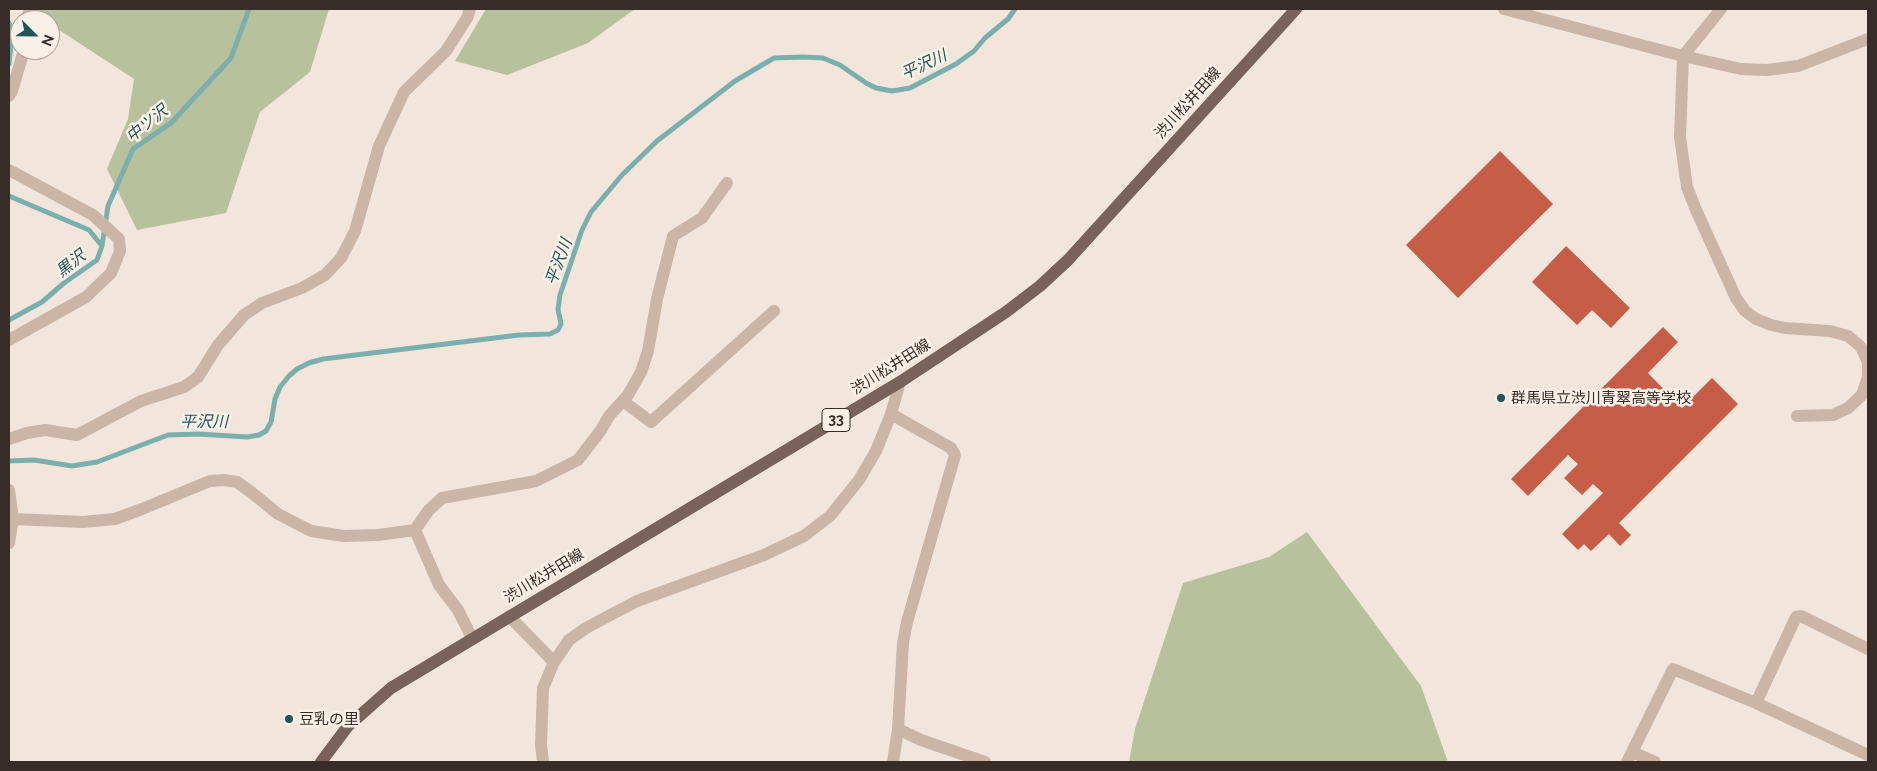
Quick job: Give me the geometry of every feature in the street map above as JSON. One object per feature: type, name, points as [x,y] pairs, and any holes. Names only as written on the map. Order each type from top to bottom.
[{"type":"main road","name":"渋川松井田線","points":[[321,762],[348,726],[390,688],[900,382],[1006,312],[1040,286],[1068,260],[1296,9]]},
{"type":"street","points":[[9,439],[27,432],[45,430],[77,435],[141,401],[184,387],[198,377],[218,346],[244,315],[262,303],[302,288],[325,274],[341,258],[355,231],[379,146],[404,92],[415,79],[446,51],[467,18],[470,9]]},
{"type":"street","points":[[1504,9],[1683,56],[1741,69],[1767,70],[1798,66],[1868,39]]},
{"type":"street","points":[[1721,9],[1683,56],[1680,137],[1687,186],[1736,298],[1745,311],[1756,319],[1771,325],[1830,331],[1848,336],[1861,347],[1868,362],[1868,377],[1862,396],[1848,408],[1833,415],[1796,416]]},
{"type":"street","points":[[9,96],[21,60]]},
{"type":"street","points":[[9,170],[93,215],[119,239],[120,251],[111,273],[86,297],[9,340]]},
{"type":"street","points":[[13,519],[83,522],[115,519],[142,510],[210,481],[223,480],[237,482],[278,514],[311,531],[344,536],[378,535],[415,530],[428,511],[442,498],[536,481],[578,460],[601,430],[609,416],[623,401],[641,372],[648,351],[657,298],[673,236],[702,218],[726,183]]},
{"type":"street","points":[[623,401],[651,422],[774,311]]},
{"type":"street","points":[[543,762],[541,745],[543,688],[554,662],[569,640],[605,617],[637,601],[764,555],[804,536],[830,516],[859,480],[876,451],[891,414],[900,382]]},
{"type":"street","points":[[891,414],[951,448],[955,455],[907,622],[894,762]]},
{"type":"street","points":[[9,490],[13,519],[9,543]]},
{"type":"street","points":[[415,530],[439,584],[458,610],[472,638]]},
{"type":"street","points":[[509,616],[554,662]]},
{"type":"street","points":[[1756,703],[1796,618],[1801,616],[1868,649]]},
{"type":"street","points":[[1655,762],[1630,757],[1673,669],[1756,703],[1868,755]]},
{"type":"street","points":[[898,729],[921,740],[985,762]]},
{"type":"green space","points":[[25,9],[329,9],[310,72],[260,112],[226,213],[137,230],[107,169],[128,119],[134,79],[60,31],[60,10]]},
{"type":"green space","points":[[486,9],[635,9],[588,43],[507,75],[455,61]]},
{"type":"green space","points":[[1307,532],[1421,686],[1448,762],[1129,762],[1135,729],[1183,583],[1269,557]]},
{"type":"building","points":[[1500,151],[1553,204],[1458,298],[1406,245]]},
{"type":"building","points":[[1566,246],[1630,308],[1611,328],[1592,310],[1577,325],[1532,282]]},
{"type":"building","points":[[1663,327],[1678,342],[1648,373],[1682,408],[1712,378],[1738,404],[1619,523],[1631,535],[1620,546],[1609,534],[1591,551],[1584,544],[1578,550],[1562,534],[1603,493],[1593,484],[1582,495],[1564,478],[1578,464],[1568,455],[1528,496],[1511,479]]},
{"type":"waterway","name":"中ツ沢","points":[[9,320],[42,302],[64,283],[97,260],[102,246],[108,206],[133,149],[171,123],[231,58],[249,9]]},
{"type":"waterway","name":"平沢川","points":[[9,461],[34,460],[72,466],[97,462],[168,435],[198,434],[247,437],[259,435],[266,431],[271,422],[275,399],[280,387],[297,369],[309,363],[323,359],[519,335],[550,334],[558,330],[561,324],[558,309],[560,295],[582,230],[591,212],[622,175],[657,141],[735,81],[774,58],[803,57],[823,58],[840,65],[876,88],[892,91],[910,88],[956,64],[974,51],[985,38],[1008,19],[1015,9]]},
{"type":"waterway","name":"黒沢","points":[[9,23],[12,34],[9,64]]},
{"type":"waterway","name":"黒沢","points":[[9,196],[89,230],[102,246]]},
{"type":"place","name":"群馬県立渋川青翠高等学校","points":[[1501,398]]},
{"type":"place","name":"豆乳の里","points":[[289,719]]}]
